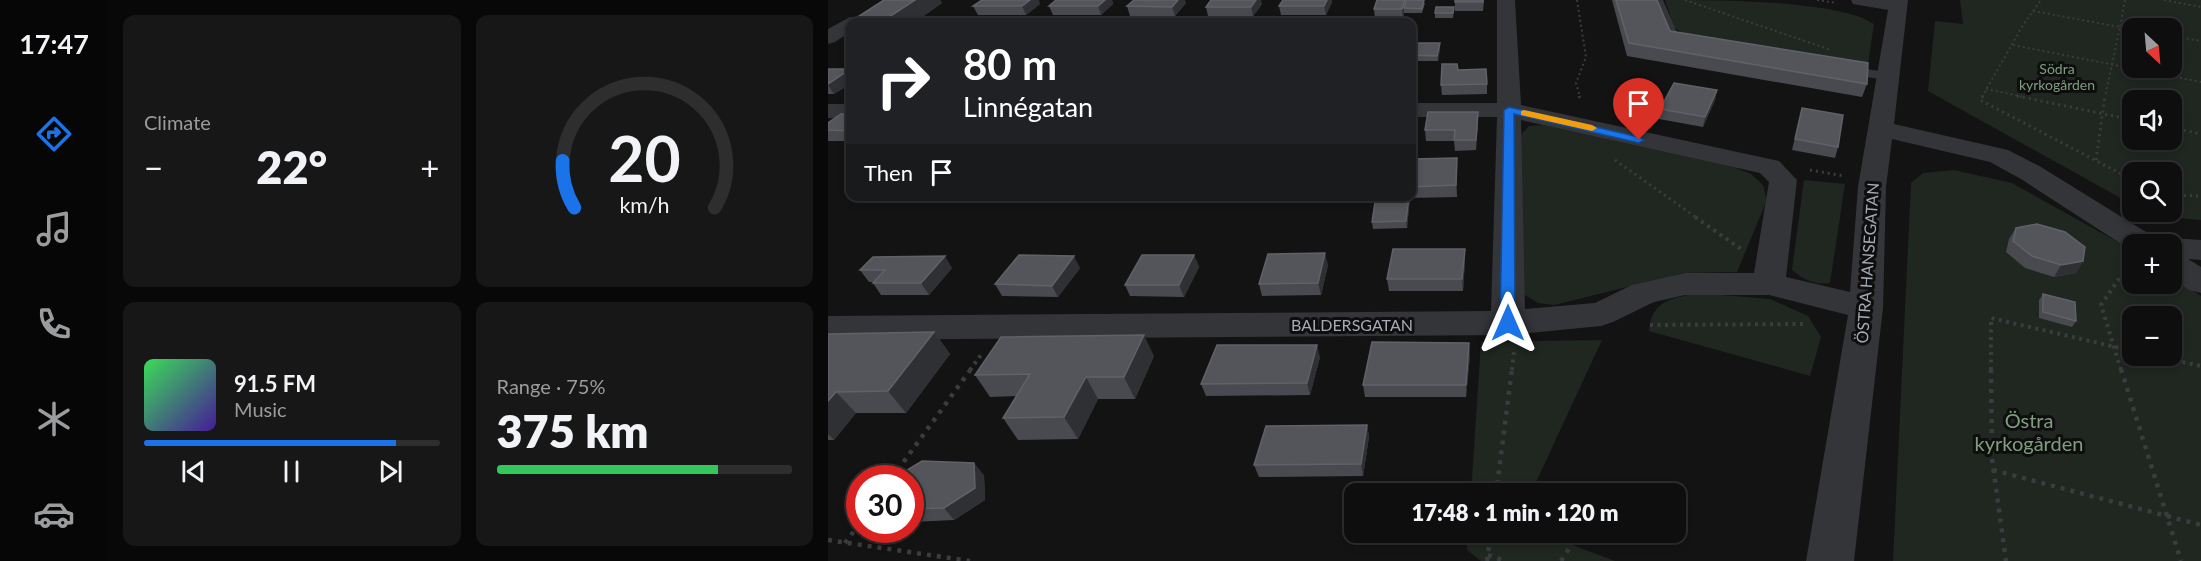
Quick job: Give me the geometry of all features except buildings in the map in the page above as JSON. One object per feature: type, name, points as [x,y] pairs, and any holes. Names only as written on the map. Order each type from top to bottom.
[{"type":"street","points":[[1506,0],[1509,110],[1508,323]]},
{"type":"street","points":[[1860,0],[1899,3]]},
{"type":"street","name":"ÖSTRA HANSEGATAN","points":[[1830,561],[1866,308],[1872,187],[1882,129],[1886,76],[1899,3]]},
{"type":"street","points":[[859,18],[870,11]]},
{"type":"street","points":[[828,38],[846,26]]},
{"type":"street","points":[[1416,110],[1509,110],[1761,165],[1775,172],[1783,180],[1769,284]]},
{"type":"street","points":[[828,111],[846,111]]},
{"type":"street","points":[[1882,129],[1999,156],[2031,173],[2127,234]]},
{"type":"street","points":[[2182,249],[2201,250]]},
{"type":"street","points":[[2182,270],[2201,282]]},
{"type":"street","name":"BALDERSGATAN","points":[[828,328],[1508,323],[1601,314],[1644,293],[1685,284],[1769,284],[1866,308]]},
{"type":"lane","points":[[1657,0],[1674,40],[1709,48]]},
{"type":"lane","points":[[1825,67],[1886,76]]},
{"type":"path","points":[[1685,0],[1832,50]]},
{"type":"path","points":[[2041,0],[2023,25],[1980,100],[2122,174]]},
{"type":"path","points":[[2096,160],[2101,114],[2125,0]]},
{"type":"path","points":[[2164,0],[2201,6]]},
{"type":"path","points":[[2033,11],[2120,27]]},
{"type":"path","points":[[2182,38],[2201,41]]},
{"type":"path","points":[[2013,45],[2201,82]]},
{"type":"path","points":[[1986,89],[2122,118]]},
{"type":"path","points":[[2182,130],[2201,134]]},
{"type":"path","points":[[1775,172],[1801,169],[1850,177]]},
{"type":"path","points":[[2182,195],[2201,196]]},
{"type":"path","points":[[2122,279],[2118,280],[2101,305],[2181,561]]},
{"type":"path","points":[[2006,561],[1993,470],[1991,318],[2122,349]]},
{"type":"path","points":[[1497,483],[1515,344],[1508,323]]},
{"type":"path","points":[[1641,325],[1814,324]]},
{"type":"path","points":[[901,465],[1003,326]]},
{"type":"path","points":[[2182,362],[2201,366]]},
{"type":"path","points":[[1993,470],[2201,525]]},
{"type":"path","points":[[828,540],[970,561]]},
{"type":"path","points":[[1489,543],[1487,558],[1505,561]]},
{"type":"path","points":[[1561,561],[1573,543]]},
{"type":"green space","points":[[1665,0],[1776,3],[1834,10],[1857,16],[1874,24],[1867,71],[1685,36],[1674,27]]},
{"type":"green space","name":"Södra kyrkogården","points":[[1960,0],[2201,0],[2201,220],[2182,218],[2182,162],[2122,162],[2122,199],[1928,91],[1935,21],[1963,24]]},
{"type":"green space","points":[[1544,125],[1733,167],[1751,174],[1763,185],[1767,200],[1737,272],[1684,273],[1554,305],[1538,303],[1520,292],[1518,138],[1529,126]]},
{"type":"green space","name":"Östra kyrkogården","points":[[1954,170],[2012,183],[2122,245],[2122,294],[2182,294],[2182,283],[2201,296],[2201,561],[1893,561],[1911,183],[1923,173]]},
{"type":"green space","points":[[1804,180],[1845,184],[1830,283],[1810,281],[1792,270]]},
{"type":"green space","points":[[1698,293],[1770,299],[1808,316],[1821,337],[1810,376],[1649,331],[1654,312],[1659,306],[1672,299]]},
{"type":"green space","points":[[1602,340],[1536,483],[1472,483],[1481,342]]},
{"type":"green space","points":[[1467,543],[1567,543],[1615,561],[1481,561],[1467,550]]},
{"type":"slow traffic","points":[[1524,113],[1592,128]]},
{"type":"route","points":[[1508,323],[1509,110],[1639,140]]}]
